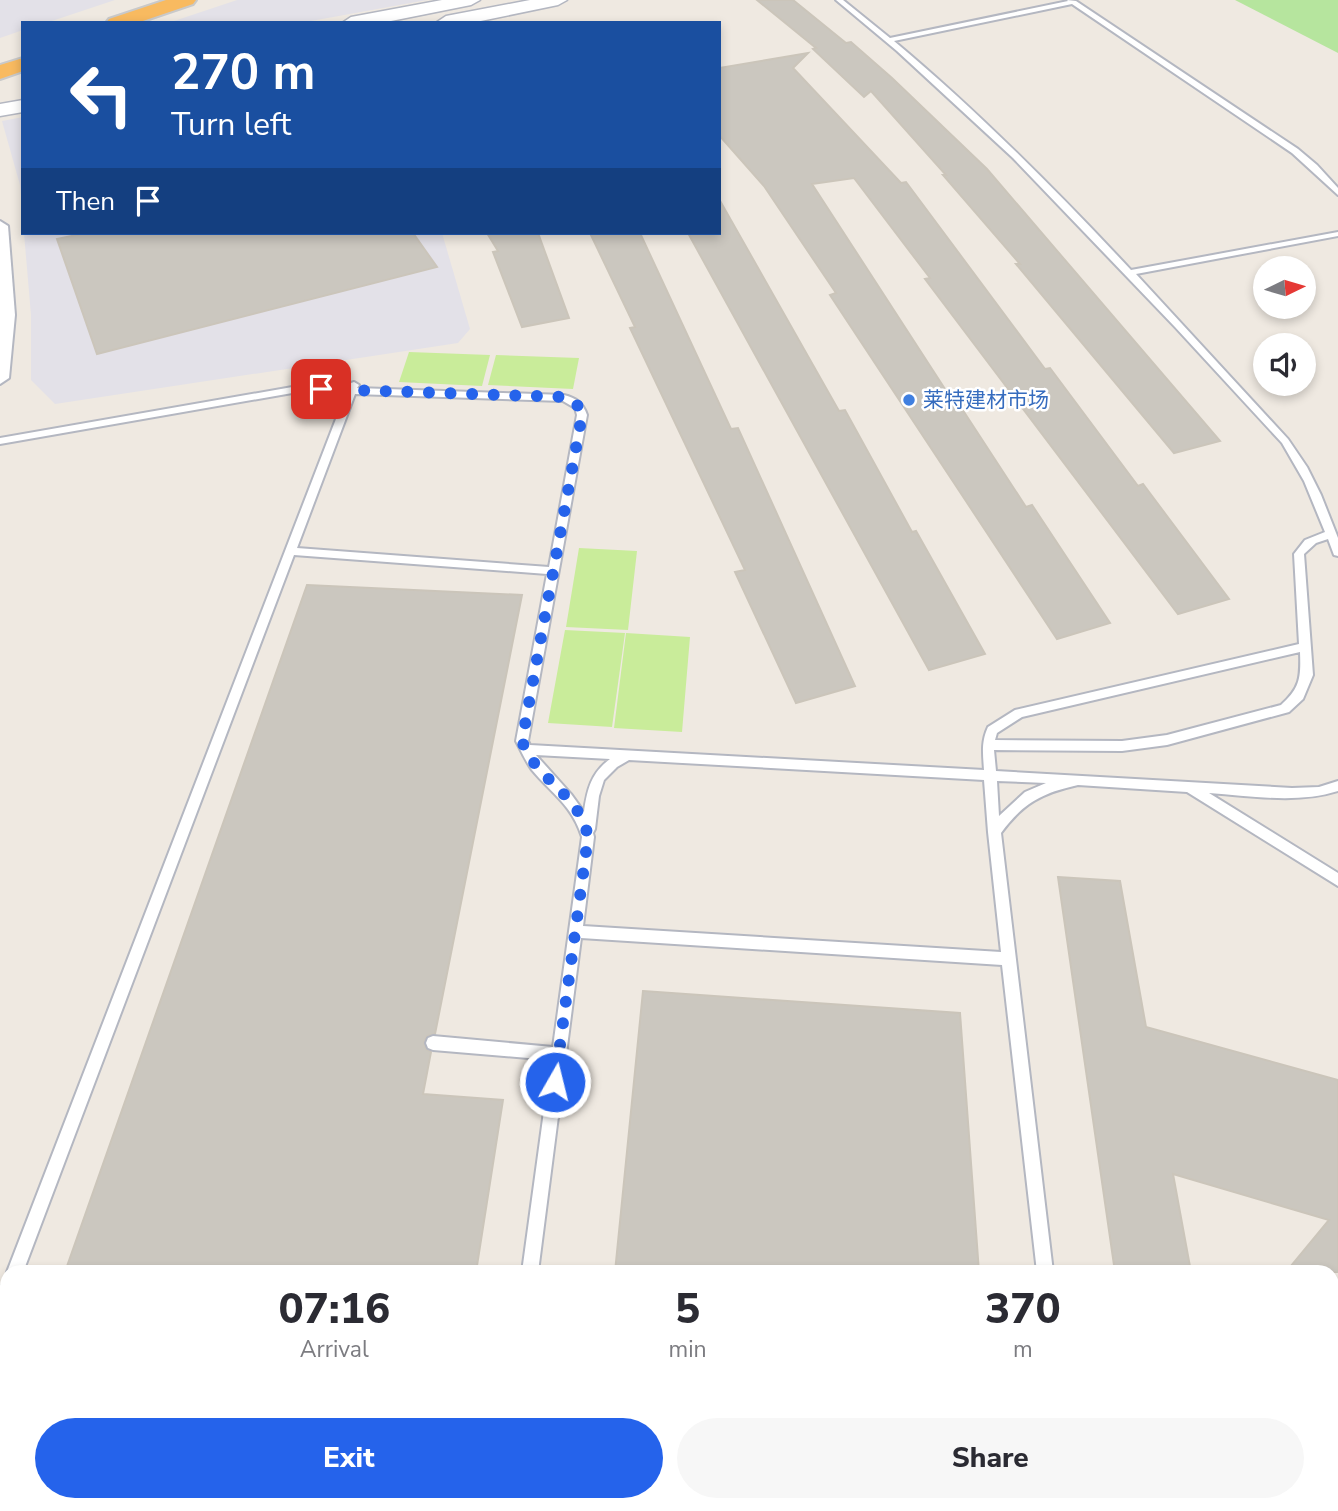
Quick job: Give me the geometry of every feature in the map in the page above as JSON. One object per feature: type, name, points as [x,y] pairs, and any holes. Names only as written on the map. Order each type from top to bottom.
[{"type":"highway","points":[[124,21],[196,2]]},
{"type":"highway","points":[[153,21],[196,2]]},
{"type":"highway","points":[[0,61],[21,54]]},
{"type":"highway","points":[[0,72],[21,65]]},
{"type":"main road","points":[[361,21],[471,0]]},
{"type":"main road","points":[[453,21],[558,0]]},
{"type":"main road","points":[[0,89],[21,85]]},
{"type":"main road","points":[[0,110],[21,106]]},
{"type":"street","points":[[0,226],[6,315],[0,378]]},
{"type":"lane","points":[[839,0],[891,40],[994,134],[1129,273],[1301,462],[1338,552]]},
{"type":"lane","points":[[891,40],[1072,1],[1295,151],[1338,193]]},
{"type":"lane","points":[[1129,273],[1338,234]]},
{"type":"lane","points":[[18,1265],[353,387]]},
{"type":"lane","points":[[0,441],[298,389],[353,387],[564,397],[577,404],[582,415],[522,741],[527,755],[584,818],[588,837]]},
{"type":"lane","points":[[988,745],[1122,746],[1167,740],[1285,709],[1300,696],[1307,675],[1299,554],[1305,543],[1316,537],[1331,535]]},
{"type":"lane","points":[[289,551],[554,570]]},
{"type":"lane","points":[[1044,1265],[994,832],[988,745],[992,730],[1019,713],[1305,647]]},
{"type":"lane","points":[[525,750],[1292,793],[1319,792],[1338,786]]},
{"type":"lane","points":[[531,1265],[588,837],[599,774],[610,763],[630,756]]},
{"type":"lane","points":[[994,832],[1011,808],[1032,793],[1046,786],[1078,780]]},
{"type":"lane","points":[[1189,787],[1338,880]]},
{"type":"lane","points":[[576,932],[1009,959]]},
{"type":"lane","points":[[433,1042],[559,1054]]},
{"type":"shaded area","points":[[0,0],[115,0],[52,21],[21,21],[21,31],[0,38]]},
{"type":"shaded area","points":[[237,0],[427,0],[311,21],[174,21]]},
{"type":"shaded area","points":[[21,117],[21,195],[20,185],[2,121]]},
{"type":"shaded area","points":[[24,235],[443,235],[470,329],[458,343],[55,404],[31,380],[31,315]]},
{"type":"green space","points":[[1235,0],[1338,0],[1338,53]]},
{"type":"green space","points":[[409,352],[490,355],[482,386],[399,382]]},
{"type":"green space","points":[[496,355],[579,358],[573,389],[488,385]]},
{"type":"green space","points":[[579,548],[637,551],[628,630],[566,627]]},
{"type":"green space","points":[[565,630],[625,633],[612,727],[548,723]]},
{"type":"green space","points":[[626,633],[690,637],[682,732],[614,728]]},
{"type":"building","points":[[757,0],[793,0],[846,43],[851,42],[892,78],[987,169],[1220,441],[1174,453],[1016,264],[1020,264],[943,175],[946,175],[871,91],[864,97],[813,49],[816,48]]},
{"type":"building","points":[[808,53],[793,68],[901,183],[906,182],[1045,369],[1050,368],[1138,486],[1143,484],[1229,599],[1178,614],[925,279],[930,278],[854,178],[812,184],[945,389],[949,389],[1026,507],[1032,505],[1110,623],[1057,639],[830,295],[836,293],[764,186],[721,137],[721,68]]},
{"type":"building","points":[[721,203],[839,411],[845,410],[912,532],[916,531],[985,654],[929,670],[689,235],[721,235]]},
{"type":"building","points":[[76,235],[414,235],[437,267],[97,354],[57,239]]},
{"type":"building","points":[[488,235],[539,235],[569,318],[522,327],[493,252],[498,251]]},
{"type":"building","points":[[591,235],[641,235],[731,429],[738,428],[855,686],[796,703],[735,572],[745,570],[630,328],[635,327]]},
{"type":"building","points":[[307,585],[522,595],[435,1034],[427,1036],[424,1042],[426,1049],[431,1052],[423,1094],[503,1100],[477,1265],[67,1265]]},
{"type":"building","points":[[1058,877],[1120,881],[1146,1027],[1338,1080],[1338,1265],[1292,1265],[1329,1220],[1173,1174],[1190,1265],[1114,1265]]},
{"type":"building","points":[[643,991],[960,1013],[978,1265],[616,1265]]},
{"type":"place","name":"莱特建材市场","points":[[909,400]]},
{"type":"route","points":[[321,389],[564,397],[581,409],[522,741],[527,755],[584,818],[588,837],[555,1082]]}]
